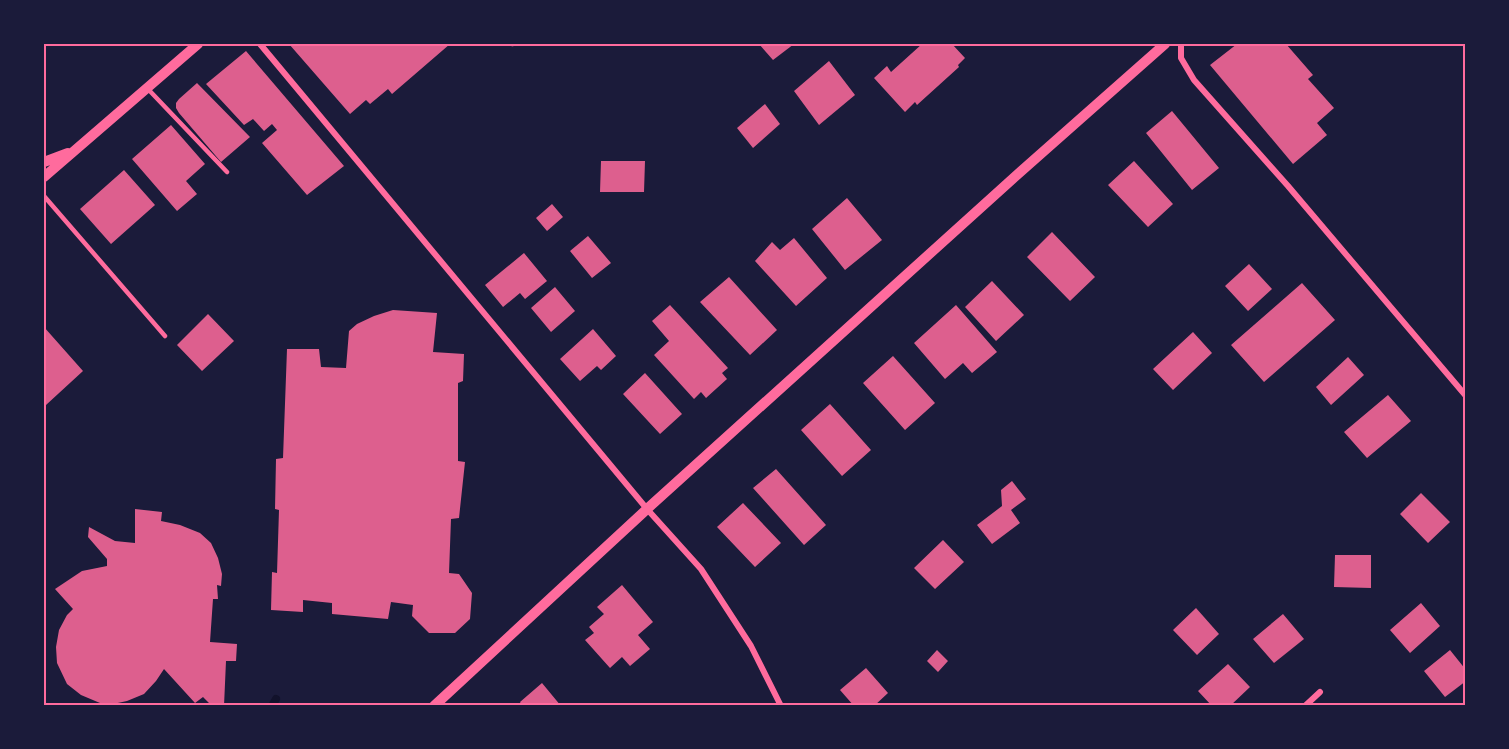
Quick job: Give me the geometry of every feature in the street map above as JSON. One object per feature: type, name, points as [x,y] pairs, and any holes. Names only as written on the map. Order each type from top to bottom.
[{"type":"street","points":[[44,177],[198,44]]},
{"type":"street","points":[[260,44],[647,509],[701,569],[751,646],[781,705]]},
{"type":"street","points":[[434,705],[647,509],[1165,44]]},
{"type":"street","points":[[1181,44],[1181,58],[1194,80],[1288,186],[1466,396]]},
{"type":"street","points":[[44,162],[74,151]]},
{"type":"street","points":[[1305,705],[1320,692]]},
{"type":"lane","points":[[147,88],[227,172]]},
{"type":"lane","points":[[44,196],[165,336]]},
{"type":"building","points":[[289,44],[450,44],[392,94],[388,89],[370,104],[366,100],[350,114]]},
{"type":"building","points":[[759,44],[794,44],[773,60]]},
{"type":"building","points":[[922,44],[952,44],[965,58],[958,65],[959,67],[917,105],[915,102],[905,112],[874,78],[887,66],[891,72]]},
{"type":"building","points":[[1237,44],[1286,44],[1313,75],[1308,79],[1334,108],[1317,123],[1327,135],[1293,164],[1210,65]]},
{"type":"building","points":[[246,51],[344,166],[307,195],[262,143],[277,130],[272,124],[264,131],[253,119],[244,125],[206,84]]},
{"type":"building","points":[[829,61],[855,95],[819,125],[794,91]]},
{"type":"building","points":[[197,83],[250,137],[221,162],[176,108],[179,99]]},
{"type":"building","points":[[765,104],[780,124],[753,148],[737,128]]},
{"type":"building","points":[[1172,111],[1219,168],[1192,190],[1146,133]]},
{"type":"building","points":[[171,125],[205,164],[186,181],[197,194],[177,211],[132,159]]},
{"type":"building","points":[[601,161],[645,161],[644,192],[600,192]]},
{"type":"building","points":[[1134,161],[1173,204],[1148,227],[1108,185]]},
{"type":"building","points":[[124,170],[155,205],[111,244],[80,209]]},
{"type":"building","points":[[847,198],[882,240],[845,270],[812,229]]},
{"type":"building","points":[[552,204],[563,217],[547,231],[536,218]]},
{"type":"building","points":[[1052,232],[1095,277],[1070,301],[1027,257]]},
{"type":"building","points":[[588,236],[611,263],[592,278],[570,251]]},
{"type":"building","points":[[794,238],[827,278],[796,306],[755,261],[772,242],[780,250]]},
{"type":"building","points":[[524,253],[547,281],[525,299],[520,293],[503,307],[485,285]]},
{"type":"building","points":[[1249,264],[1272,289],[1248,311],[1225,286]]},
{"type":"building","points":[[729,277],[777,330],[750,355],[700,302]]},
{"type":"building","points":[[992,281],[1024,315],[996,341],[965,307]]},
{"type":"building","points":[[1302,283],[1335,320],[1264,382],[1231,345]]},
{"type":"building","points":[[555,287],[575,311],[551,332],[531,308]]},
{"type":"building","points":[[670,305],[728,368],[722,373],[727,379],[706,398],[701,392],[694,399],[654,355],[669,341],[652,321]]},
{"type":"building","points":[[956,305],[997,352],[972,373],[963,363],[945,379],[914,343]]},
{"type":"building","points":[[393,310],[437,313],[433,352],[464,354],[463,381],[458,383],[458,461],[465,462],[459,518],[451,519],[449,573],[459,574],[472,593],[470,619],[455,633],[429,633],[412,616],[413,605],[391,602],[388,619],[332,614],[332,603],[303,600],[303,612],[271,610],[272,572],[277,573],[279,510],[275,509],[276,459],[283,458],[287,349],[319,349],[321,367],[346,368],[349,331],[357,324]]},
{"type":"building","points":[[208,314],[234,341],[202,371],[177,345]]},
{"type":"building","points":[[44,327],[83,371],[46,405],[44,402]]},
{"type":"building","points":[[593,329],[616,356],[601,370],[597,366],[580,381],[560,359]]},
{"type":"building","points":[[1193,332],[1212,353],[1173,390],[1153,369]]},
{"type":"building","points":[[893,356],[935,403],[905,430],[863,383]]},
{"type":"building","points":[[1348,357],[1364,375],[1331,405],[1316,387]]},
{"type":"building","points":[[645,373],[682,414],[660,434],[623,394]]},
{"type":"building","points":[[1388,395],[1411,421],[1367,458],[1344,432]]},
{"type":"building","points":[[830,404],[871,450],[842,476],[801,430]]},
{"type":"building","points":[[776,469],[826,525],[804,545],[753,488]]},
{"type":"building","points":[[1012,481],[1026,499],[1011,510],[1020,523],[992,544],[977,525],[1002,506],[1001,490]]},
{"type":"building","points":[[1421,493],[1450,522],[1428,543],[1400,514]]},
{"type":"building","points":[[743,503],[781,543],[755,567],[717,527]]},
{"type":"building","points":[[135,509],[162,512],[161,521],[200,533],[211,543],[218,558],[222,574],[221,586],[217,585],[218,599],[213,599],[210,642],[237,644],[236,661],[226,661],[224,706],[210,704],[203,697],[195,703],[164,669],[144,694],[113,704],[100,703],[81,695],[67,684],[57,663],[56,647],[59,630],[73,609],[55,589],[82,571],[107,566],[107,559],[88,537],[89,527],[115,541],[135,543]]},
{"type":"building","points":[[943,540],[964,562],[935,589],[914,568]]},
{"type":"building","points":[[1335,555],[1371,555],[1371,588],[1334,587]]},
{"type":"building","points":[[622,585],[653,622],[638,635],[650,649],[630,666],[622,657],[610,668],[585,640],[594,633],[589,627],[604,614],[597,607]]},
{"type":"building","points":[[1421,603],[1440,626],[1410,653],[1390,630]]},
{"type":"building","points":[[1196,608],[1219,634],[1197,655],[1173,630]]},
{"type":"building","points":[[1283,614],[1304,639],[1274,663],[1253,639]]},
{"type":"building","points":[[937,650],[948,661],[938,672],[927,661]]},
{"type":"building","points":[[1450,650],[1466,670],[1466,681],[1445,697],[1424,671]]},
{"type":"building","points":[[1228,664],[1250,687],[1230,706],[1212,706],[1198,691]]},
{"type":"building","points":[[866,668],[888,693],[874,706],[854,706],[840,690]]},
{"type":"building","points":[[542,683],[561,706],[522,706],[520,702]]},
{"type":"waterway","points":[[272,706],[276,699]]}]
